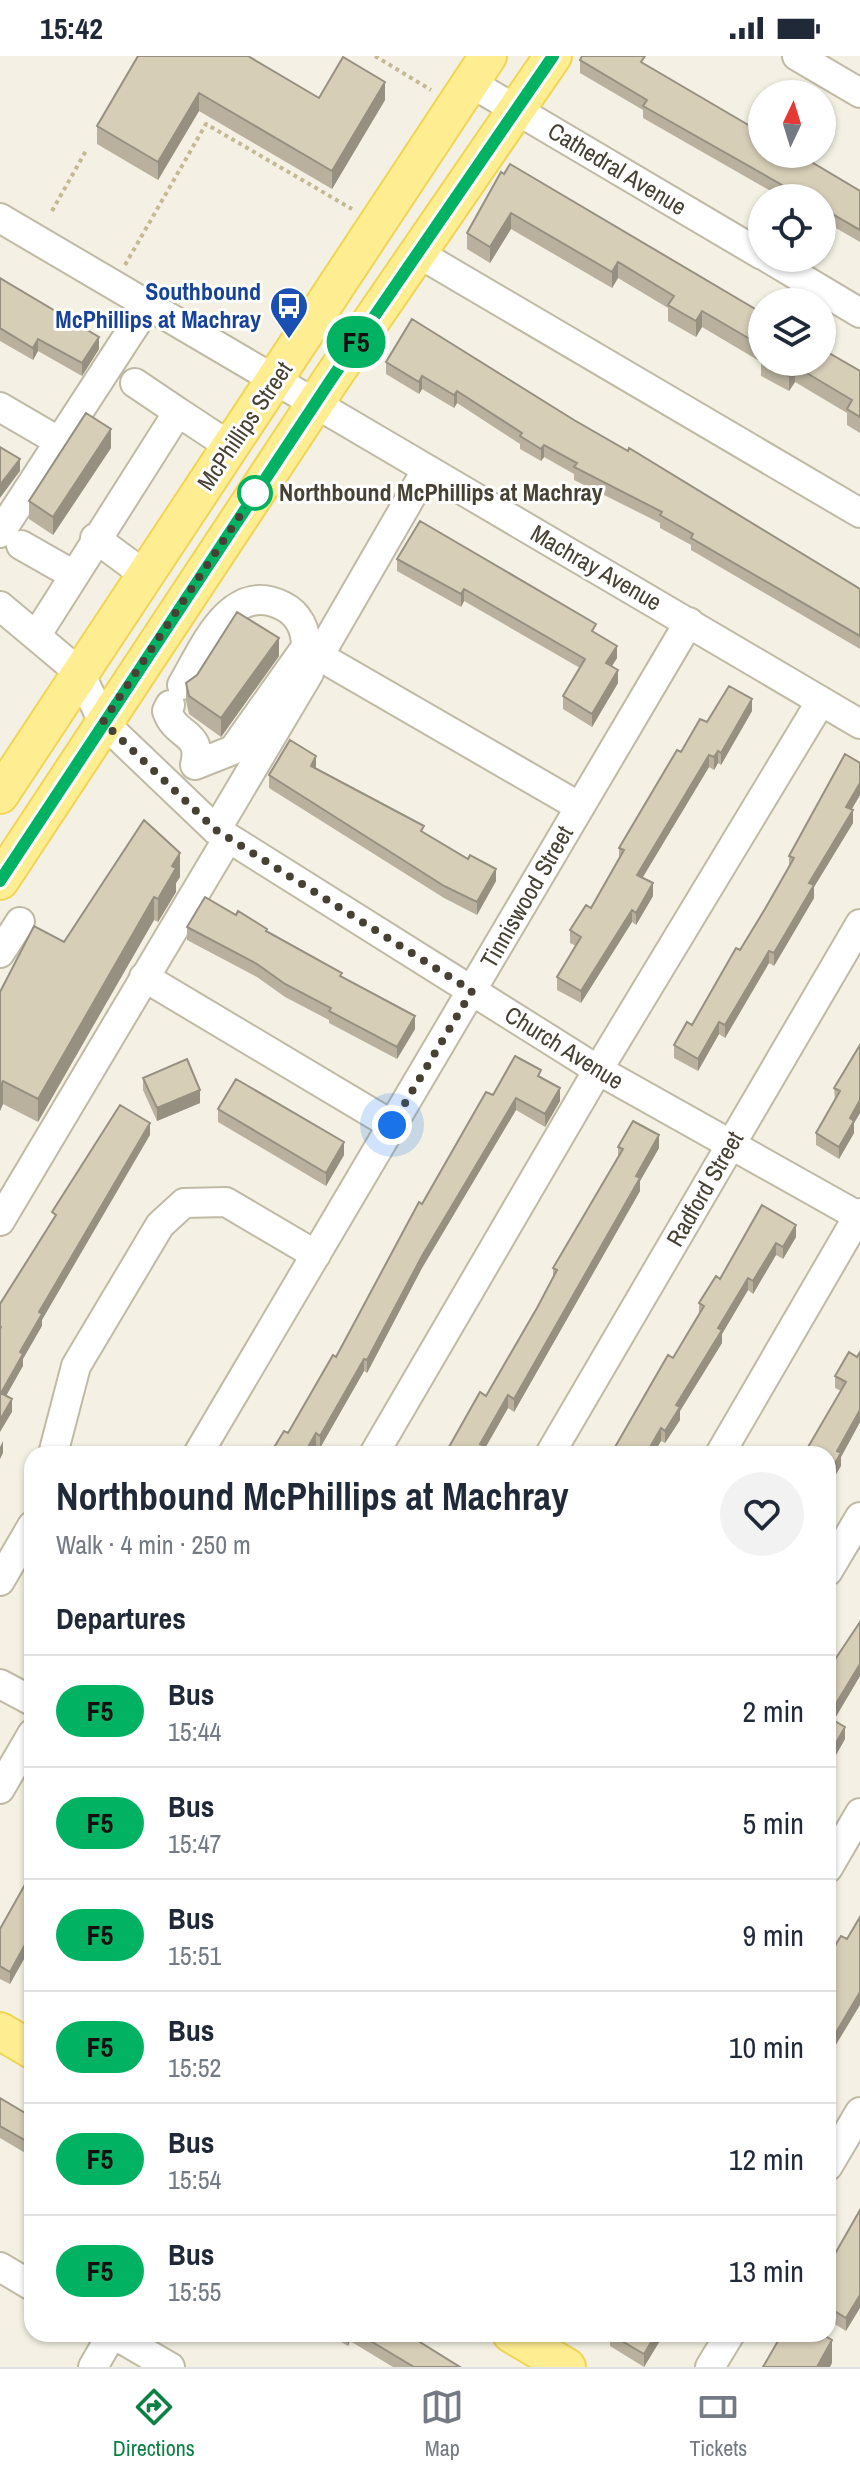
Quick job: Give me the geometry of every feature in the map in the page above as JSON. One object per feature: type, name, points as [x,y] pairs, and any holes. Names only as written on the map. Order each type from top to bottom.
[{"type":"main road","name":"McPhillips Street","points":[[0,881],[416,252],[553,56]]},
{"type":"main road","name":"McPhillips Street","points":[[0,795],[275,382],[467,78]]},
{"type":"main road","points":[[531,2342],[555,2352]]},
{"type":"street","points":[[797,56],[860,93]]},
{"type":"street","name":"Cathedral Avenue","points":[[467,78],[748,247]]},
{"type":"street","name":"Machray Avenue","points":[[0,218],[860,724]]},
{"type":"street","points":[[416,252],[860,513]]},
{"type":"street","points":[[791,272],[860,313]]},
{"type":"street","points":[[72,574],[11,539],[60,442],[148,305]]},
{"type":"street","points":[[135,383],[231,447]]},
{"type":"street","points":[[0,407],[60,442]]},
{"type":"street","points":[[36,636],[72,574],[178,412]]},
{"type":"street","points":[[0,1221],[11,1178],[144,977],[319,656],[427,469]]},
{"type":"street","points":[[95,538],[145,575]]},
{"type":"street","points":[[258,599],[283,605],[298,617],[306,633],[306,647],[233,750],[195,765],[198,750],[195,743],[172,726],[167,711],[176,695],[224,616],[242,603],[258,599]]},
{"type":"street","name":"Church Avenue","points":[[0,606],[80,673],[103,722],[222,834],[598,1070],[730,1146],[860,1215]]},
{"type":"street","name":"Tinniswood Street","points":[[203,1446],[689,622]]},
{"type":"street","points":[[319,656],[580,807]]},
{"type":"street","points":[[379,1446],[598,1070],[821,701]]},
{"type":"street","points":[[0,953],[20,922]]},
{"type":"street","name":"Radford Street","points":[[555,1446],[860,924]]},
{"type":"street","points":[[144,977],[392,1125]]},
{"type":"street","points":[[55,1446],[76,1366],[160,1225],[184,1203],[226,1202],[316,1255]]},
{"type":"street","points":[[725,1446],[860,1215]]},
{"type":"street","points":[[836,1558],[860,1517]]},
{"type":"street","points":[[0,1581],[24,1540]]},
{"type":"street","points":[[0,1684],[24,1697]]},
{"type":"street","points":[[0,1789],[24,1748]]},
{"type":"street","points":[[836,1854],[860,1813]]},
{"type":"street","points":[[836,2152],[860,2112]]},
{"type":"street","points":[[0,2267],[24,2281]]},
{"type":"street","points":[[93,2367],[108,2342]]},
{"type":"street","points":[[127,2342],[170,2367]]},
{"type":"street","points":[[710,2367],[725,2342]]},
{"type":"path","points":[[375,56],[467,78]]},
{"type":"path","points":[[113,284],[206,124],[363,216]]},
{"type":"path","points":[[52,211],[87,149]]},
{"type":"building","points":[[138,56],[248,56],[319,98],[343,57],[385,82],[332,171],[199,93],[158,162],[97,126]]},
{"type":"building","points":[[582,56],[645,56],[641,62],[748,125],[748,166],[643,106],[647,100],[580,60]]},
{"type":"building","points":[[510,164],[748,305],[748,338],[702,311],[696,321],[668,305],[674,296],[618,262],[612,272],[511,213],[490,247],[467,233],[501,172],[504,174]]},
{"type":"building","points":[[752,168],[821,168],[860,191],[860,230],[836,216],[836,184],[780,184]]},
{"type":"building","points":[[0,278],[99,337],[82,363],[38,339],[33,348],[0,328]]},
{"type":"building","points":[[412,319],[574,420],[628,451],[629,448],[860,589],[860,636],[691,538],[693,534],[660,515],[662,512],[574,467],[577,463],[544,445],[541,449],[457,391],[454,395],[422,376],[419,382],[386,362]]},
{"type":"building","points":[[836,357],[860,371],[860,417],[847,409],[852,400],[812,376],[836,376]]},
{"type":"building","points":[[86,413],[111,429],[53,517],[29,501]]},
{"type":"building","points":[[0,447],[20,459],[0,485]]},
{"type":"building","points":[[420,521],[596,624],[592,631],[617,646],[606,663],[618,670],[592,714],[563,696],[585,659],[464,589],[461,594],[397,559]]},
{"type":"building","points":[[237,612],[279,638],[221,718],[189,696],[186,683],[197,675]]},
{"type":"building","points":[[729,686],[752,699],[721,753],[718,751],[714,757],[709,755],[637,875],[653,883],[636,913],[632,910],[581,991],[557,977],[581,937],[570,930],[586,905],[591,908],[624,850],[619,848],[677,750],[681,752],[700,719],[707,722]]},
{"type":"building","points":[[290,740],[316,756],[311,766],[424,826],[421,831],[468,859],[470,855],[496,869],[477,902],[444,886],[269,775]]},
{"type":"building","points":[[845,754],[860,763],[860,783],[846,807],[853,810],[809,883],[814,885],[774,953],[769,951],[725,1025],[719,1022],[698,1059],[674,1045],[687,1022],[692,1025],[736,948],[740,950],[765,909],[794,858],[789,856]]},
{"type":"building","points":[[144,820],[180,853],[172,866],[176,868],[158,899],[154,897],[38,1099],[3,1081],[0,1087],[0,992],[34,926],[64,942]]},
{"type":"building","points":[[205,897],[236,915],[238,911],[266,931],[342,973],[340,976],[415,1016],[397,1047],[329,1011],[331,1008],[285,984],[257,964],[187,927]]},
{"type":"building","points":[[860,1045],[860,1100],[850,1118],[854,1121],[839,1147],[816,1133],[840,1091],[834,1088]]},
{"type":"building","points":[[515,1056],[541,1070],[538,1076],[560,1088],[545,1114],[516,1098],[422,1256],[367,1360],[364,1359],[320,1436],[316,1433],[309,1446],[275,1446],[284,1431],[288,1433],[333,1355],[336,1357],[419,1202],[422,1204],[486,1092],[493,1095]]},
{"type":"building","points":[[187,1059],[200,1090],[157,1108],[143,1078]]},
{"type":"building","points":[[236,1079],[344,1142],[326,1173],[218,1109]]},
{"type":"building","points":[[120,1105],[150,1123],[39,1312],[42,1314],[1,1393],[12,1399],[0,1420],[0,1304],[56,1215],[52,1212]]},
{"type":"building","points":[[633,1121],[659,1135],[636,1176],[640,1178],[514,1399],[508,1395],[480,1444],[484,1446],[450,1446],[480,1392],[486,1396],[537,1308],[557,1270],[553,1268],[623,1149],[618,1147]]},
{"type":"building","points":[[762,1205],[796,1225],[783,1247],[776,1243],[753,1281],[748,1278],[718,1328],[722,1330],[676,1405],[680,1407],[665,1431],[661,1428],[651,1446],[616,1446],[668,1355],[673,1358],[704,1306],[699,1303],[716,1276],[720,1279]]},
{"type":"building","points":[[849,1352],[857,1357],[860,1352],[860,1410],[837,1451],[841,1453],[836,1461],[836,1446],[809,1446],[846,1382],[835,1376]]},
{"type":"building","points":[[860,1622],[860,1664],[836,1704],[836,1658]]},
{"type":"building","points":[[836,1722],[845,1727],[836,1743]]},
{"type":"building","points":[[24,1886],[24,1947],[10,1972],[0,1966],[0,1929]]},
{"type":"building","points":[[860,1917],[860,1992],[836,2032],[836,1944],[841,1936],[847,1939]]},
{"type":"building","points":[[0,2098],[24,2112],[24,2140],[0,2126]]},
{"type":"building","points":[[860,2210],[860,2295],[846,2318],[836,2312],[836,2252]]},
{"type":"building","points":[[372,2342],[420,2342],[460,2367],[414,2367]]},
{"type":"building","points":[[624,2342],[651,2342],[644,2354]]},
{"type":"building","points":[[777,2342],[831,2342],[817,2367],[763,2367]]},
{"type":"bus line","name":"F5","points":[[0,881],[416,252],[553,56]]},
{"type":"place","name":"Southbound McPhillips at Machray","points":[[289,340]]},
{"type":"place","name":"Northbound McPhillips at Machray","points":[[255,493]]},
{"type":"route","points":[[255,493],[103,722],[216,830],[472,991],[392,1125]]}]
